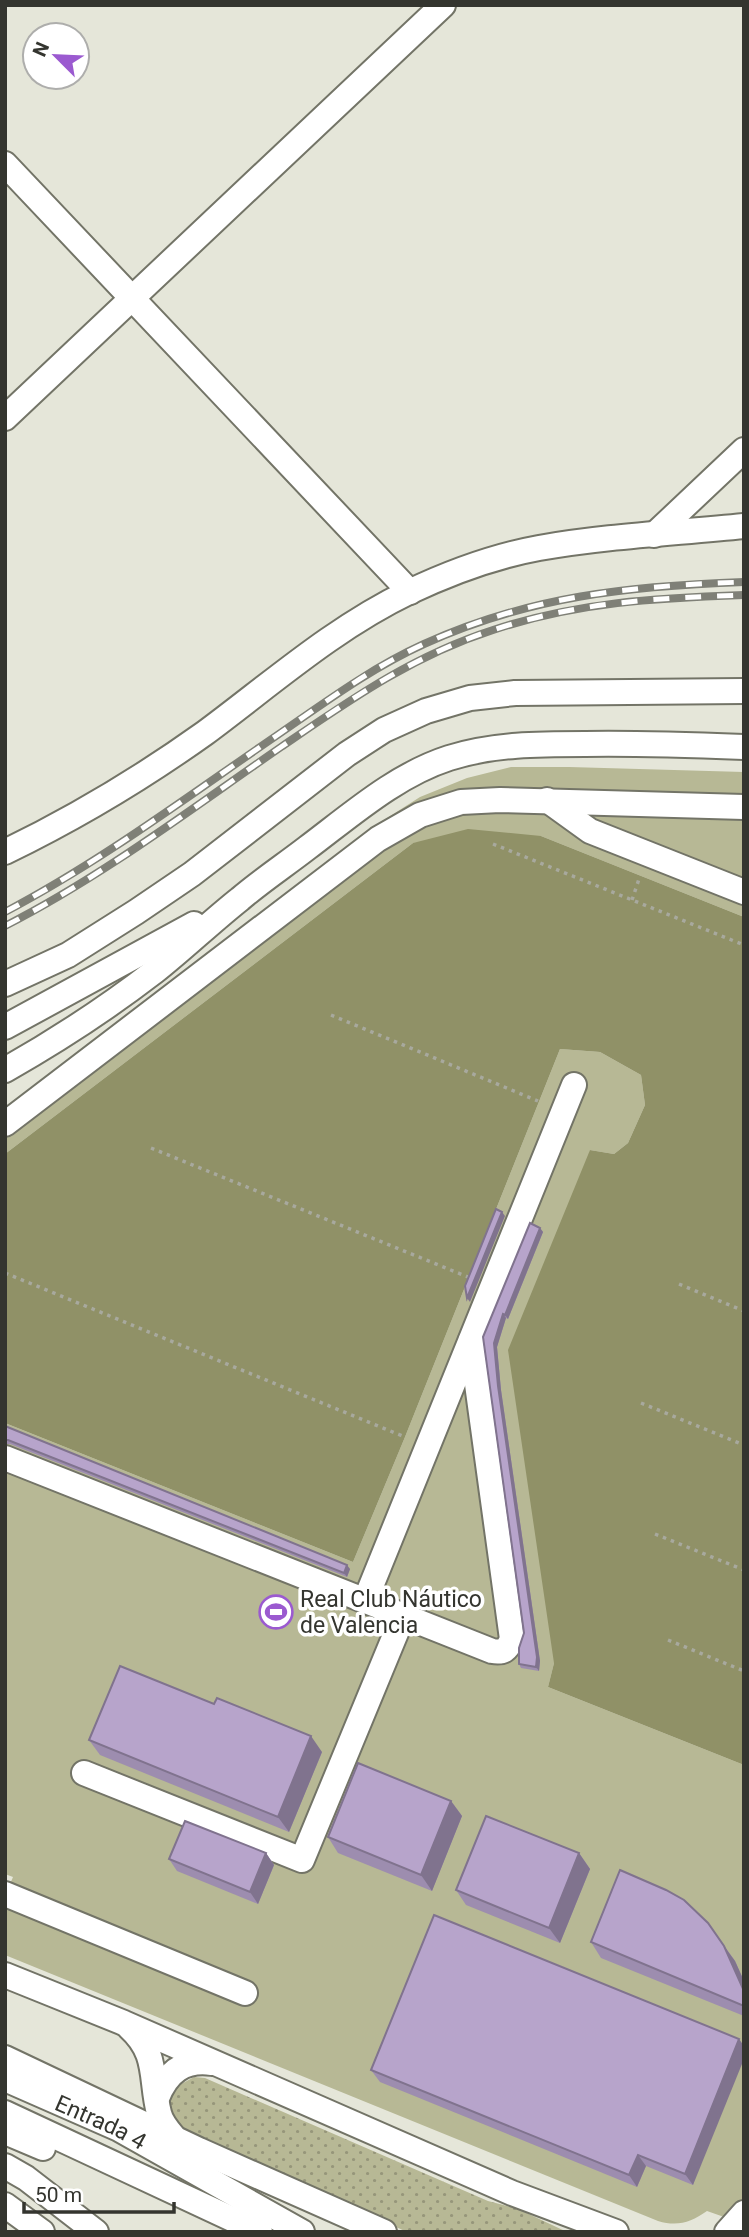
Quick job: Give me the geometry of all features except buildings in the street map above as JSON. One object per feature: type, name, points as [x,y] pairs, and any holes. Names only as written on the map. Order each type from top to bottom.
[{"type":"street","points":[[5,418],[443,5]]},
{"type":"street","points":[[5,164],[410,592]]},
{"type":"street","points":[[654,535],[744,450]]},
{"type":"street","points":[[5,852],[92,806],[156,766],[321,645],[370,613],[410,592],[480,564],[538,548],[744,526]]},
{"type":"street","points":[[5,984],[68,955],[136,912],[192,874],[347,754],[384,730],[426,710],[470,698],[515,692],[744,691]]},
{"type":"street","points":[[678,745],[744,740]]},
{"type":"street","points":[[5,1070],[55,1042],[157,970],[240,898],[392,786],[448,759],[482,750],[515,746],[744,747]]},
{"type":"street","points":[[547,800],[590,831],[744,892]]},
{"type":"street","points":[[5,1124],[378,839],[420,815],[461,802],[547,800],[744,807]]},
{"type":"street","points":[[5,1027],[240,898]]},
{"type":"street","points":[[365,1601],[575,1085]]},
{"type":"street","points":[[5,1458],[501,1653],[508,1649],[512,1639],[471,1340]]},
{"type":"street","points":[[439,1418],[448,1412],[459,1410],[476,1418],[482,1429]]},
{"type":"street","points":[[84,1773],[302,1860],[403,1616]]},
{"type":"street","points":[[5,1894],[245,1993]]},
{"type":"street","points":[[5,1975],[124,2023],[512,2193],[590,2232]]},
{"type":"street","points":[[124,2023],[138,2035],[145,2046],[150,2058],[158,2110],[173,2136]]},
{"type":"street","points":[[5,2058],[199,2150],[384,2232]]},
{"type":"street","points":[[157,2098],[163,2083],[179,2067],[200,2061],[215,2063]]},
{"type":"street","name":"Entrada 4","points":[[5,2079],[119,2129],[309,2231]]},
{"type":"street","points":[[5,2095],[120,2147],[283,2232]]},
{"type":"street","points":[[110,2107],[309,2231]]},
{"type":"street","points":[[5,2113],[260,2232]]},
{"type":"street","points":[[5,2132],[240,2232]]},
{"type":"street","points":[[199,2150],[278,2203],[309,2231]]},
{"type":"street","points":[[5,2166],[26,2178],[96,2232]]},
{"type":"street","points":[[5,2180],[76,2232]]},
{"type":"street","points":[[512,2193],[616,2232]]},
{"type":"street","points":[[5,2205],[43,2232]]},
{"type":"street","points":[[727,2232],[744,2213]]},
{"type":"street","points":[[5,2224],[17,2232]]},
{"type":"path","points":[[493,844],[744,945]]},
{"type":"path","points":[[632,900],[640,876]]},
{"type":"path","points":[[331,1015],[538,1101]]},
{"type":"path","points":[[151,1148],[468,1277]]},
{"type":"path","points":[[5,1273],[405,1437]]},
{"type":"path","points":[[679,1284],[744,1311]]},
{"type":"path","points":[[641,1403],[744,1445]]},
{"type":"path","points":[[655,1534],[744,1570]]},
{"type":"path","points":[[668,1640],[744,1671]]},
{"type":"shaded area","points":[[511,767],[744,772],[744,917],[541,836],[413,843],[5,1154],[5,1108],[373,827],[420,797],[467,778]]},
{"type":"shaded area","points":[[468,829],[541,836],[744,917],[744,1765],[548,1687],[554,1663],[508,1350],[590,1150],[614,1154],[628,1143],[645,1105],[641,1075],[600,1052],[560,1049],[353,1562],[5,1423],[5,1154],[413,843]]},
{"type":"shaded area","name":"Real Club Náutico de Valencia","points":[[560,1049],[600,1052],[641,1075],[645,1105],[628,1143],[614,1154],[590,1150],[554,1663],[548,1687],[744,1765],[744,2224],[707,2211],[684,2222],[672,2224],[658,2221],[5,1955],[5,1896],[13,1877],[5,1874],[5,1423],[353,1562]]},
{"type":"shaded area","points":[[194,2077],[205,2078],[488,2201],[518,2209],[567,2232],[407,2232],[176,2127],[168,2104],[174,2088]]},
{"type":"railway","points":[[5,912],[109,850],[348,687],[424,644],[503,615],[581,596],[660,587],[744,582]]},
{"type":"railway","points":[[5,926],[112,864],[357,696],[435,653],[493,630],[586,607],[648,600],[744,595]]},
{"type":"place","name":"Real Club Náutico de Valencia","points":[[276,1612]]}]
